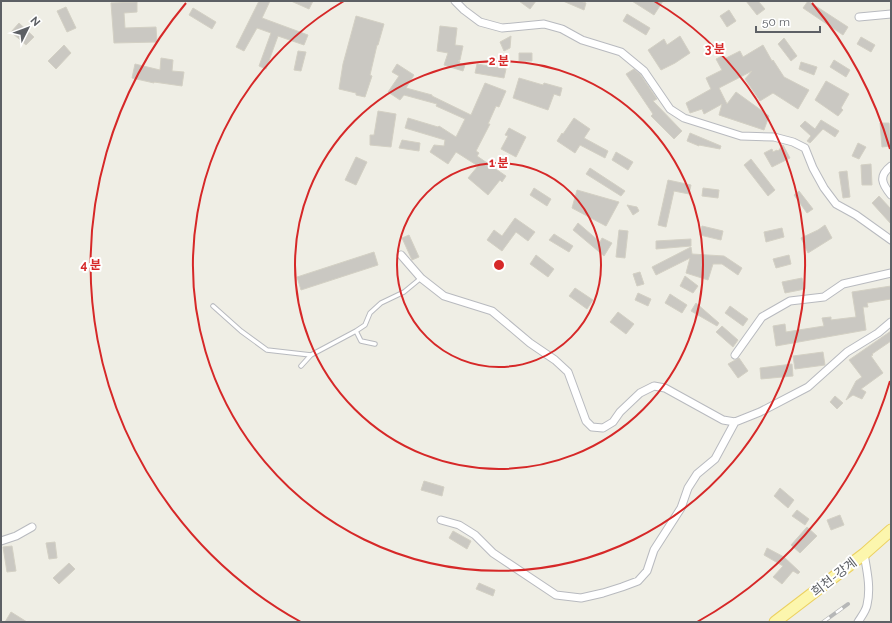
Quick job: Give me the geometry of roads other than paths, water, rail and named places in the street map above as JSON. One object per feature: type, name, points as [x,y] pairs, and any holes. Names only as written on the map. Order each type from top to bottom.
[{"type":"main road","name":"희천-강계","points":[[775,622],[864,554],[891,530]]},
{"type":"street","points":[[455,1],[480,22],[502,28],[544,24],[562,29],[582,40],[621,52],[644,71],[670,109],[684,118],[740,136],[774,137],[793,142],[805,148],[813,168],[824,188],[836,204],[856,215],[891,240]]},
{"type":"street","points":[[859,17],[891,14]]},
{"type":"street","points":[[891,166],[882,176],[884,185],[891,195]]},
{"type":"street","points":[[401,255],[421,278],[444,296],[492,311],[568,372],[586,421],[592,427],[603,428],[613,422],[620,412],[640,393],[654,386],[665,388],[724,420],[735,422],[760,412],[808,387],[848,352],[878,333],[891,322]]},
{"type":"street","points":[[735,355],[762,317],[790,301],[824,297],[842,284],[891,273]]},
{"type":"street","points":[[441,520],[459,525],[475,535],[493,553],[556,595],[582,598],[609,591],[638,581],[647,571],[654,550],[682,508],[688,488],[696,474],[714,459],[735,422]]},
{"type":"street","points":[[1,541],[16,536],[32,527]]},
{"type":"street","points":[[858,622],[867,606],[869,591],[864,554]]},
{"type":"lane","points":[[301,366],[311,355],[365,325],[370,313],[381,303],[404,292],[421,278]]},
{"type":"lane","points":[[213,306],[241,331],[267,350],[311,355]]},
{"type":"lane","points":[[356,331],[361,341],[374,344]]},
{"type":"railway","points":[[823,622],[848,604]]}]
